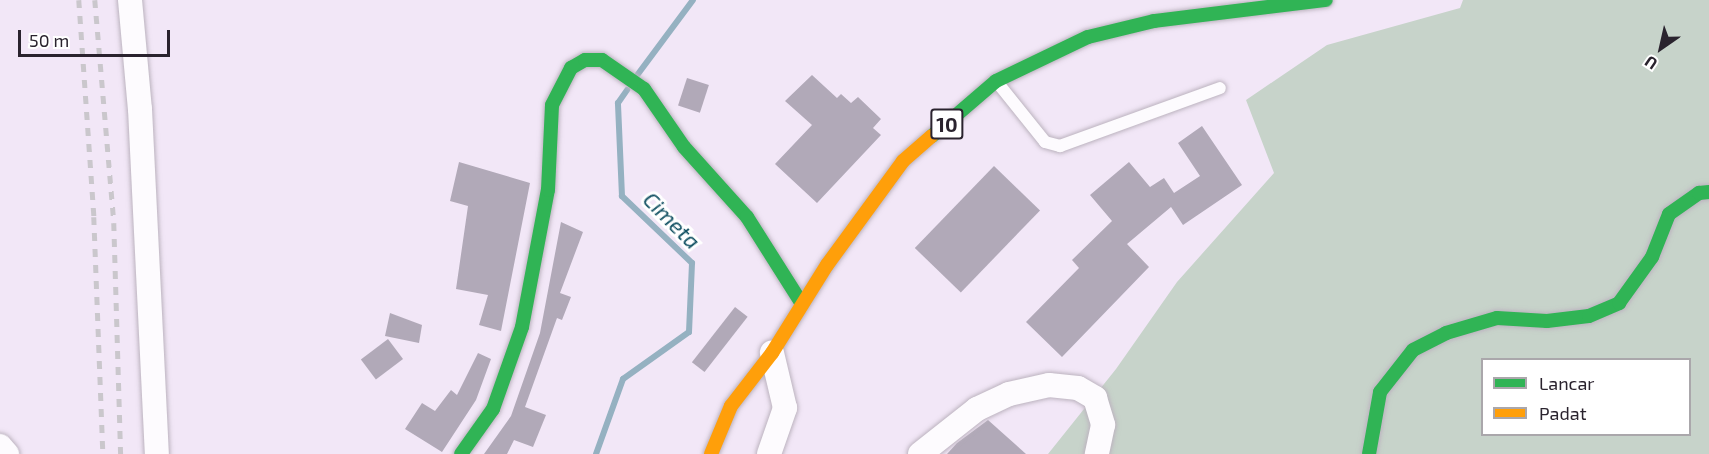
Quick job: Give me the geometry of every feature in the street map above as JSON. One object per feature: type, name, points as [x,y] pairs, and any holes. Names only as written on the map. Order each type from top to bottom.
[{"type":"main road","name":"10","points":[[711,454],[731,406],[772,354],[802,304],[903,161],[996,81],[1088,37],[1154,21],[1326,0]]},
{"type":"main road","points":[[461,454],[493,409],[522,327],[548,190],[552,105],[571,68],[585,60],[602,60],[644,89],[684,147],[747,217],[802,304]]},
{"type":"main road","points":[[1370,454],[1380,392],[1413,350],[1446,333],[1497,318],[1547,321],[1589,316],[1620,303],[1652,257],[1669,214],[1699,194],[1709,192]]},
{"type":"street","points":[[130,0],[140,109],[158,454]]},
{"type":"street","points":[[1154,21],[1174,0]]},
{"type":"street","points":[[769,454],[785,408],[772,354]]},
{"type":"street","points":[[920,454],[977,409],[1009,394],[1049,385],[1078,388],[1095,398],[1103,424],[1097,454]]},
{"type":"street","points":[[0,446],[7,454]]},
{"type":"lane","points":[[996,81],[1045,142],[1060,146],[1220,88]]},
{"type":"shaded area","points":[[1463,0],[1709,0],[1709,454],[1048,454],[1116,369],[1177,282],[1274,173],[1246,100],[1327,45],[1460,8]]},
{"type":"building","points":[[812,75],[837,98],[841,94],[851,103],[858,97],[881,119],[873,128],[881,135],[817,203],[775,164],[812,125],[785,101]]},
{"type":"building","points":[[687,78],[709,85],[700,113],[678,106]]},
{"type":"building","points":[[1202,126],[1242,185],[1183,225],[1171,207],[1127,244],[1149,267],[1062,357],[1026,322],[1079,268],[1072,260],[1112,221],[1090,195],[1129,162],[1150,187],[1164,178],[1174,193],[1200,176],[1178,143]]},
{"type":"building","points":[[459,162],[530,183],[501,331],[479,325],[488,295],[456,289],[468,206],[450,201]]},
{"type":"building","points":[[994,166],[1040,210],[961,292],[915,248]]},
{"type":"building","points":[[561,222],[583,232],[560,293],[571,297],[562,320],[557,318],[525,407],[546,415],[533,447],[514,440],[507,454],[484,454],[511,416],[540,333]]},
{"type":"building","points":[[735,307],[748,317],[705,372],[692,362]]},
{"type":"building","points":[[390,313],[422,325],[419,343],[385,336]]},
{"type":"building","points":[[388,339],[403,359],[376,379],[361,359]]},
{"type":"building","points":[[478,353],[491,359],[476,400],[442,452],[405,429],[422,403],[435,411],[451,390],[457,395]]},
{"type":"building","points":[[988,420],[1026,454],[947,454],[957,443]]},
{"type":"waterway","name":"Cimeta","points":[[638,74],[693,0]]},
{"type":"waterway","name":"Cimeta","points":[[596,454],[623,379],[689,332],[692,263],[622,196],[618,103],[627,90]]},
{"type":"railway","points":[[79,0],[94,217],[103,454]]},
{"type":"railway","points":[[95,0],[114,223],[121,454]]},
{"type":"traffic: fast","points":[[932,136],[996,81],[1088,37],[1154,21],[1326,0]]},
{"type":"traffic: fast","points":[[461,454],[493,409],[522,327],[548,190],[552,105],[571,68],[585,60],[602,60],[644,89],[684,147],[747,217],[802,304]]},
{"type":"traffic: fast","points":[[1369,454],[1380,392],[1413,350],[1446,333],[1497,318],[1547,321],[1589,316],[1619,303],[1652,257],[1669,214],[1699,193],[1709,192]]},
{"type":"traffic: slow","points":[[711,454],[731,406],[772,353],[827,265],[903,161],[932,136]]}]
